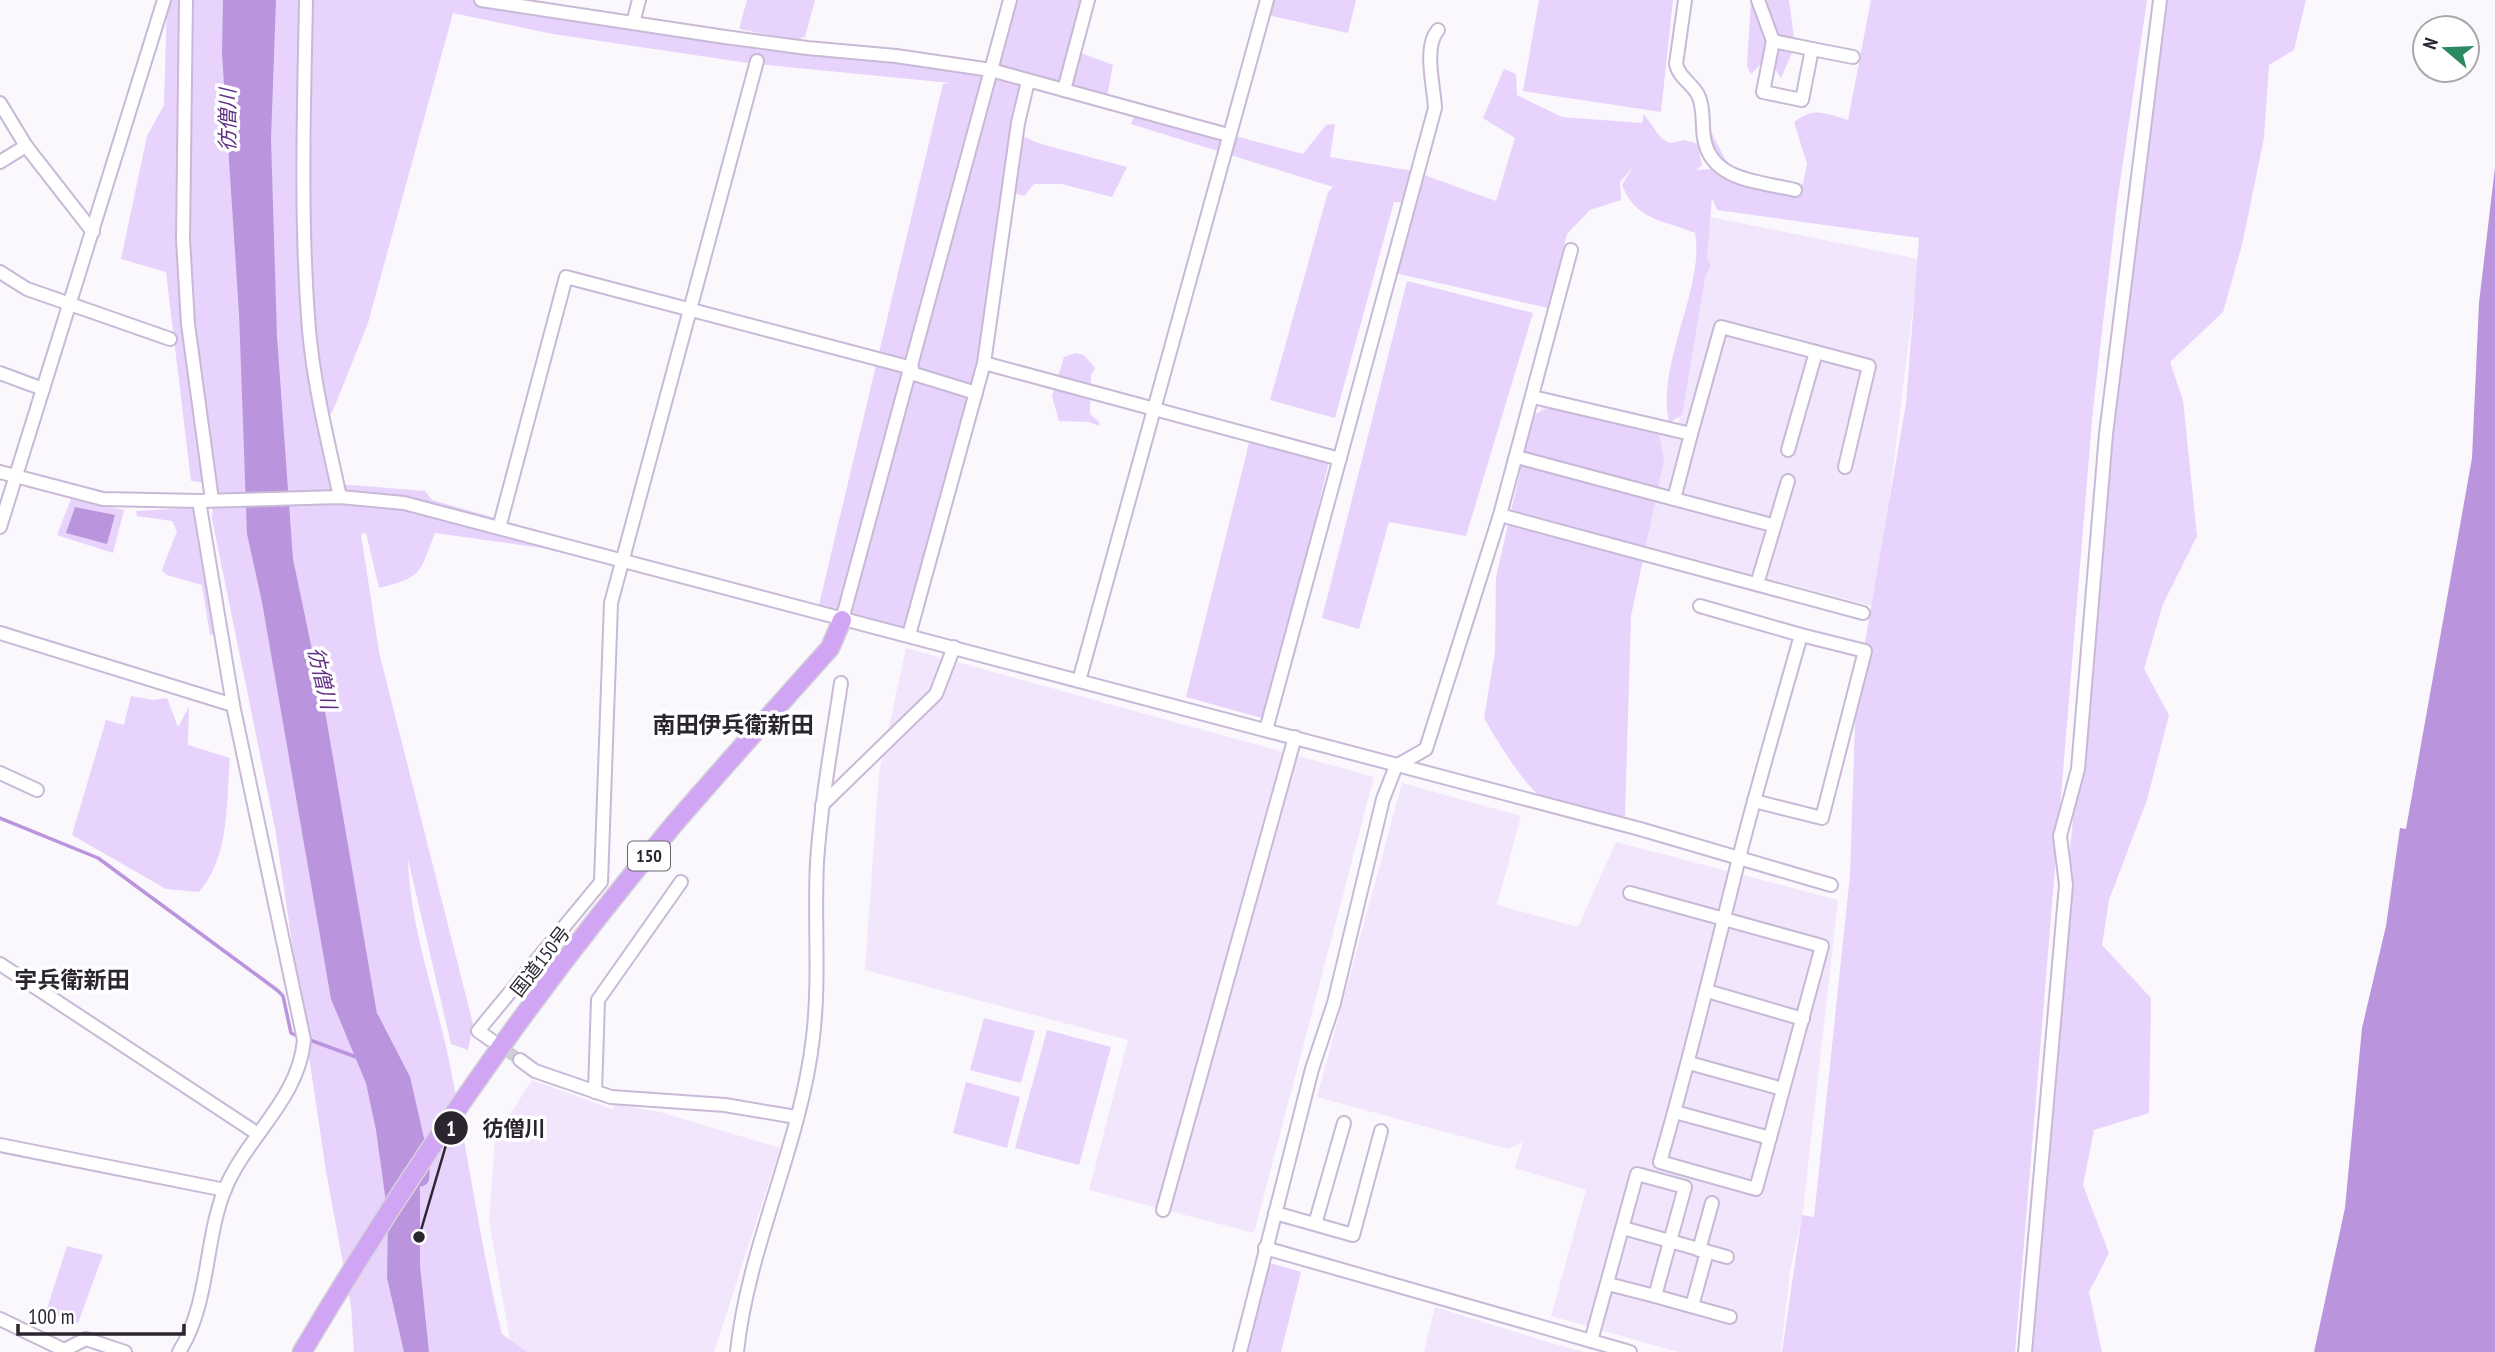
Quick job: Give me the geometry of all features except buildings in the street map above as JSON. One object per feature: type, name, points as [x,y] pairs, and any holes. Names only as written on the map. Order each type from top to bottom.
[{"type":"highway","name":"国道150号","points":[[302,1352],[362,1251],[464,1101],[547,986],[665,835],[830,649],[842,620]]},
{"type":"street","points":[[0,527],[164,0]]},
{"type":"street","points":[[179,1352],[195,1319],[225,1190],[234,1170],[293,1083],[303,1058],[304,1040],[299,1005],[233,705],[188,324],[183,239],[186,0]]},
{"type":"street","points":[[306,0],[302,159],[309,330],[316,383],[340,497]]},
{"type":"street","points":[[481,0],[633,23],[991,70],[1228,135]]},
{"type":"street","points":[[633,23],[639,0]]},
{"type":"street","points":[[842,620],[912,371],[1010,0]]},
{"type":"street","points":[[1064,90],[1088,0]]},
{"type":"street","points":[[1079,681],[1267,0]]},
{"type":"street","points":[[1685,0],[1676,64],[1678,72],[1699,95],[1704,140],[1711,162],[1727,174],[1795,190]]},
{"type":"street","points":[[1758,0],[1773,41],[1763,92],[1802,100],[1812,49]]},
{"type":"street","points":[[2025,1352],[2066,885],[2060,836],[2078,769],[2106,434],[2160,0]]},
{"type":"street","points":[[1266,730],[1435,108],[1430,50],[1431,37],[1438,30]]},
{"type":"street","points":[[1773,41],[1853,57]]},
{"type":"street","points":[[491,1040],[478,1031],[601,882],[608,630],[621,561],[757,61]]},
{"type":"street","points":[[909,635],[984,363],[1018,123],[1028,80]]},
{"type":"street","points":[[0,103],[26,146],[93,232]]},
{"type":"street","points":[[0,162],[26,146]]},
{"type":"street","points":[[1240,1352],[1312,1069],[1334,1003],[1383,799],[1396,766],[1426,749],[1517,457],[1571,250]]},
{"type":"street","points":[[0,272],[27,289],[170,339]]},
{"type":"street","points":[[499,528],[566,277],[912,371],[976,393]]},
{"type":"street","points":[[1674,499],[1721,327],[1868,366],[1845,467]]},
{"type":"street","points":[[1788,450],[1816,352]]},
{"type":"street","points":[[984,363],[1340,459]]},
{"type":"street","points":[[0,373],[43,389]]},
{"type":"street","points":[[1534,397],[1690,433]]},
{"type":"street","points":[[1517,457],[1772,526]]},
{"type":"street","points":[[0,472],[103,499],[340,497],[404,503],[1640,829],[1831,885]]},
{"type":"street","points":[[1757,584],[1772,526],[1788,481]]},
{"type":"street","points":[[1500,515],[1863,613]]},
{"type":"street","points":[[1700,606],[1865,651],[1822,818],[1754,801]]},
{"type":"street","points":[[0,633],[233,705]]},
{"type":"street","points":[[1630,893],[1724,917],[1822,946],[1756,1189],[1660,1162],[1689,1063],[1707,991],[1724,917],[1738,859],[1801,635]]},
{"type":"street","points":[[822,806],[936,694],[954,647]]},
{"type":"street","points":[[737,1352],[741,1313],[796,1117],[813,1037],[817,864],[822,806],[841,683]]},
{"type":"street","points":[[1163,1210],[1295,737]]},
{"type":"street","points":[[0,773],[37,790]]},
{"type":"street","points":[[595,1092],[598,1000],[681,883]]},
{"type":"street","points":[[0,964],[258,1134]]},
{"type":"street","points":[[1707,991],[1803,1019]]},
{"type":"street","points":[[520,1060],[535,1071],[595,1092],[636,1101],[725,1105],[796,1117]]},
{"type":"street","points":[[1689,1063],[1783,1089]]},
{"type":"street","points":[[1675,1112],[1770,1138]]},
{"type":"street","points":[[1315,1224],[1344,1123]]},
{"type":"street","points":[[1275,1213],[1353,1235],[1381,1131]]},
{"type":"street","points":[[0,1144],[225,1190]]},
{"type":"street","points":[[1591,1341],[1637,1174],[1685,1187],[1655,1296]]},
{"type":"street","points":[[1692,1306],[1713,1203]]},
{"type":"street","points":[[1623,1228],[1727,1257]]},
{"type":"street","points":[[1265,1248],[1630,1352]]},
{"type":"street","points":[[1608,1284],[1730,1317]]},
{"type":"street","points":[[0,1319],[63,1351],[86,1339],[125,1352]]},
{"type":"shaded area","points":[[167,0],[510,0],[725,37],[758,50],[913,58],[990,70],[1011,0],[1088,0],[1075,51],[1113,65],[1106,102],[1029,81],[1019,135],[1041,144],[1127,167],[1112,197],[1062,184],[1034,184],[1024,196],[1010,192],[979,363],[909,635],[817,613],[943,84],[951,83],[748,63],[553,34],[453,13],[368,323],[332,413],[323,412],[338,484],[425,491],[432,500],[614,552],[611,565],[543,548],[435,533],[418,572],[404,581],[379,588],[366,533],[361,534],[379,652],[473,1024],[468,1050],[451,1044],[408,859],[413,908],[447,1051],[502,1334],[527,1352],[354,1352],[351,1307],[326,1171],[275,828],[212,519],[214,484],[191,481],[166,272],[121,259],[147,136],[164,105]],"holes":[[[310,70],[312,139],[307,183]]]},
{"type":"shaded area","points":[[747,0],[815,0],[805,37],[795,40],[739,29]]},
{"type":"shaded area","points":[[1267,0],[1356,0],[1348,33],[1263,14]]},
{"type":"shaded area","points":[[1539,0],[1673,0],[1661,112],[1523,91]]},
{"type":"shaded area","points":[[1751,0],[1789,0],[1795,46],[1781,78],[1767,58],[1751,74],[1747,66]]},
{"type":"shaded area","points":[[1871,0],[2147,0],[2117,203],[2093,409],[2015,1352],[1782,1352],[1802,1215],[1814,1217],[1850,875],[1856,695],[1906,403],[1919,238],[1717,210],[1712,198],[1707,259],[1711,265],[1705,277],[1682,415],[1669,423],[1669,376],[1693,277],[1695,233],[1652,218],[1635,206],[1622,185],[1633,167],[1620,182],[1621,200],[1590,210],[1567,234],[1548,308],[1391,272],[1409,203],[1394,202],[1335,418],[1270,400],[1328,192],[1333,187],[1131,124],[1136,110],[1303,154],[1326,125],[1335,124],[1330,157],[1413,171],[1496,201],[1515,138],[1483,118],[1504,69],[1516,74],[1517,95],[1562,117],[1642,123],[1644,114],[1661,138],[1670,143],[1684,140],[1698,144],[1702,166],[1695,170],[1712,169],[1702,114],[1725,159],[1737,173],[1803,184],[1807,164],[1794,122],[1815,113],[1848,120]]},
{"type":"shaded area","points":[[2160,0],[2306,0],[2294,50],[2269,65],[2264,138],[2242,245],[2223,312],[2170,362],[2183,400],[2197,536],[2163,604],[2144,669],[2169,715],[2147,800],[2109,900],[2102,945],[2151,998],[2149,1113],[2094,1130],[2083,1185],[2109,1253],[2089,1292],[2102,1352],[2023,1352],[2122,296]]},
{"type":"shaded area","points":[[1711,217],[1919,259],[1876,607],[1514,511],[1542,403],[1676,438]]},
{"type":"shaded area","points":[[1407,281],[1533,313],[1466,536],[1389,522],[1359,629],[1322,618]]},
{"type":"shaded area","points":[[1075,353],[1084,355],[1095,368],[1091,375],[1090,414],[1099,422],[1099,426],[1089,422],[1059,421],[1052,396],[1064,357]]},
{"type":"shaded area","points":[[1553,406],[1618,415],[1659,434],[1664,460],[1631,616],[1625,816],[1576,814],[1550,805],[1522,776],[1484,718],[1495,652],[1496,577],[1533,415]]},
{"type":"shaded area","points":[[1251,435],[1330,456],[1269,720],[1186,697]]},
{"type":"shaded area","points":[[71,499],[124,510],[113,553],[57,535]]},
{"type":"shaded area","points":[[193,509],[216,634],[210,635],[202,585],[167,575],[162,570],[177,531],[172,521],[137,516],[136,511]]},
{"type":"shaded area","points":[[906,648],[1374,777],[1254,1233],[1089,1190],[1128,1040],[865,970],[879,773]]},
{"type":"shaded area","points":[[131,696],[154,700],[167,698],[178,727],[189,707],[188,745],[230,758],[227,811],[221,846],[209,878],[199,892],[166,889],[72,835],[106,720],[124,725]]},
{"type":"shaded area","points":[[1402,783],[1521,816],[1497,905],[1578,927],[1616,842],[1838,900],[1803,1211],[1790,1271],[1781,1352],[1678,1352],[1551,1316],[1586,1190],[1515,1168],[1523,1142],[1508,1149],[1317,1097]]},
{"type":"shaded area","points":[[984,1018],[1035,1031],[1021,1083],[970,1070]]},
{"type":"shaded area","points":[[1047,1030],[1111,1047],[1079,1165],[1015,1148]]},
{"type":"shaded area","points":[[532,1080],[612,1109],[615,1104],[660,1112],[780,1148],[714,1352],[512,1352],[489,1221],[495,1138]]},
{"type":"shaded area","points":[[966,1082],[1020,1097],[1007,1148],[953,1133]]},
{"type":"shaded area","points":[[67,1246],[103,1255],[78,1323],[46,1312]]},
{"type":"shaded area","points":[[1263,1261],[1301,1272],[1281,1352],[1240,1352]]},
{"type":"shaded area","points":[[1435,1307],[1551,1343],[1584,1352],[1424,1352]]},
{"type":"water","points":[[223,0],[276,0],[271,139],[277,337],[293,559],[326,717],[382,1043],[420,1163],[420,1266],[429,1352],[404,1352],[387,1278],[388,1217],[376,1130],[366,1083],[331,999],[262,602],[247,534],[239,313],[222,53]]},
{"type":"water","points":[[2495,167],[2495,1352],[2314,1352],[2345,1208],[2362,1028],[2386,926],[2400,828],[2406,829],[2472,458],[2479,303]]},
{"type":"water","points":[[75,507],[115,515],[107,544],[66,533]]},
{"type":"waterway","points":[[0,818],[98,858],[277,990],[283,996],[291,1033],[299,1037]]},
{"type":"waterway","name":"彷僧川","points":[[370,1020],[401,1080],[420,1163],[420,1177]]},
{"type":"waterway","points":[[307,1039],[359,1058]]},
{"type":"tunnel","points":[[494,1042],[520,1060]]},
{"type":"place","name":"彷僧川","points":[[419,1237]]},
{"type":"district","name":"南田伊兵衛新田","points":[[733,725]]},
{"type":"district","name":"宇兵衛新田","points":[[72,980]]}]
